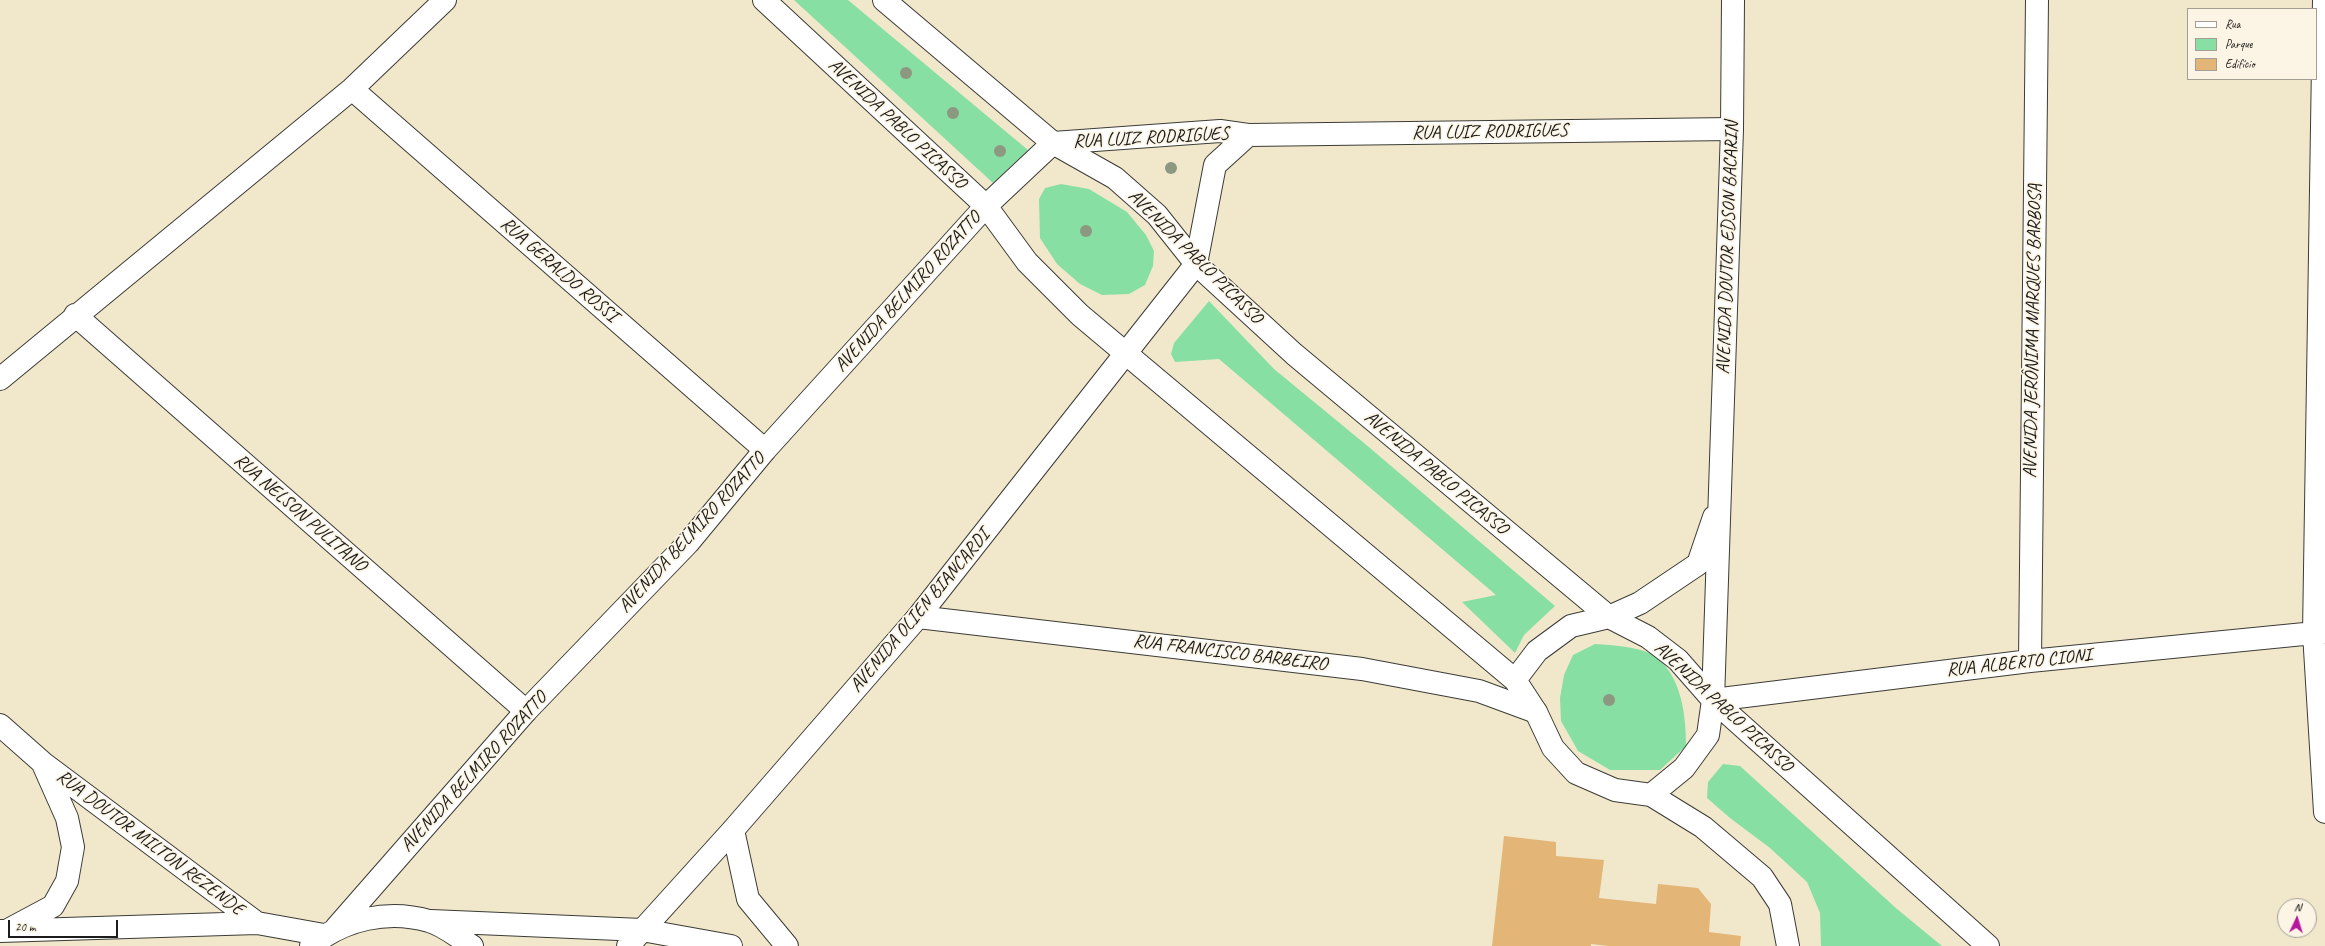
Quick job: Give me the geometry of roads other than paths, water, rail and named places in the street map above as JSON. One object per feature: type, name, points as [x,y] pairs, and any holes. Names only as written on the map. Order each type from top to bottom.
[{"type":"street","points":[[0,379],[75,315],[352,89],[445,0]]},
{"type":"street","name":"AVENIDA PABLO PICASSO","points":[[764,0],[986,206],[1027,262],[1080,315],[1515,680],[1536,712],[1553,748],[1576,773],[1615,790],[1651,795],[1703,827],[1762,877],[1780,904],[1788,946]]},
{"type":"street","name":"AVENIDA PABLO PICASSO","points":[[884,0],[1053,143],[1115,178],[1157,215],[1196,264],[1294,354],[1609,617],[1648,636],[1672,655],[1713,700],[1988,946]]},
{"type":"street","name":"AVENIDA DOUTOR EDSON BACARIN","points":[[1651,795],[1684,768],[1708,735],[1713,700],[1722,495],[1732,129],[1733,0]]},
{"type":"street","name":"AVENIDA JERÔNIMA MARQUES BARBOSA","points":[[2030,661],[2037,0]]},
{"type":"street","points":[[2324,0],[2320,633],[2325,812]]},
{"type":"street","name":"RUA GERALDO ROSSI","points":[[352,89],[765,450]]},
{"type":"street","name":"RUA LUIZ RODRIGUES","points":[[1053,143],[1220,131],[1248,135],[1732,129]]},
{"type":"street","name":"RUA LUIZ RODRIGUES","points":[[1196,264],[1215,165],[1248,135]]},
{"type":"street","name":"AVENIDA BELMIRO ROZATTO","points":[[324,937],[526,711],[688,543],[765,450],[986,206],[1053,143]]},
{"type":"street","name":"AVENIDA OLIEN BIANCARDI","points":[[635,938],[733,830],[918,616],[1126,355],[1196,264]]},
{"type":"street","name":"RUA NELSON PULITANO","points":[[75,315],[526,711]]},
{"type":"street","name":"AVENIDA DOUTOR EDSON BACARIN","points":[[1515,680],[1537,651],[1571,626],[1609,617],[1640,603],[1698,564],[1722,495]]},
{"type":"street","name":"RUA FRANCISCO BARBEIRO","points":[[918,616],[1362,669],[1479,690],[1536,712]]},
{"type":"street","name":"RUA ALBERTO CIONI","points":[[1713,700],[2030,661],[2320,633]]},
{"type":"street","name":"RUA DOUTOR MILTON REZENDE","points":[[0,725],[43,763],[257,923]]},
{"type":"street","name":"RUA DOUTOR MILTON REZENDE","points":[[3,931],[53,906],[66,881],[73,846],[67,818],[43,763]]},
{"type":"street","points":[[733,830],[748,899],[787,946]]},
{"type":"street","points":[[3,931],[257,923],[324,937],[366,918],[399,915],[431,921],[731,946]]},
{"type":"street","points":[[431,921],[472,946]]}]
